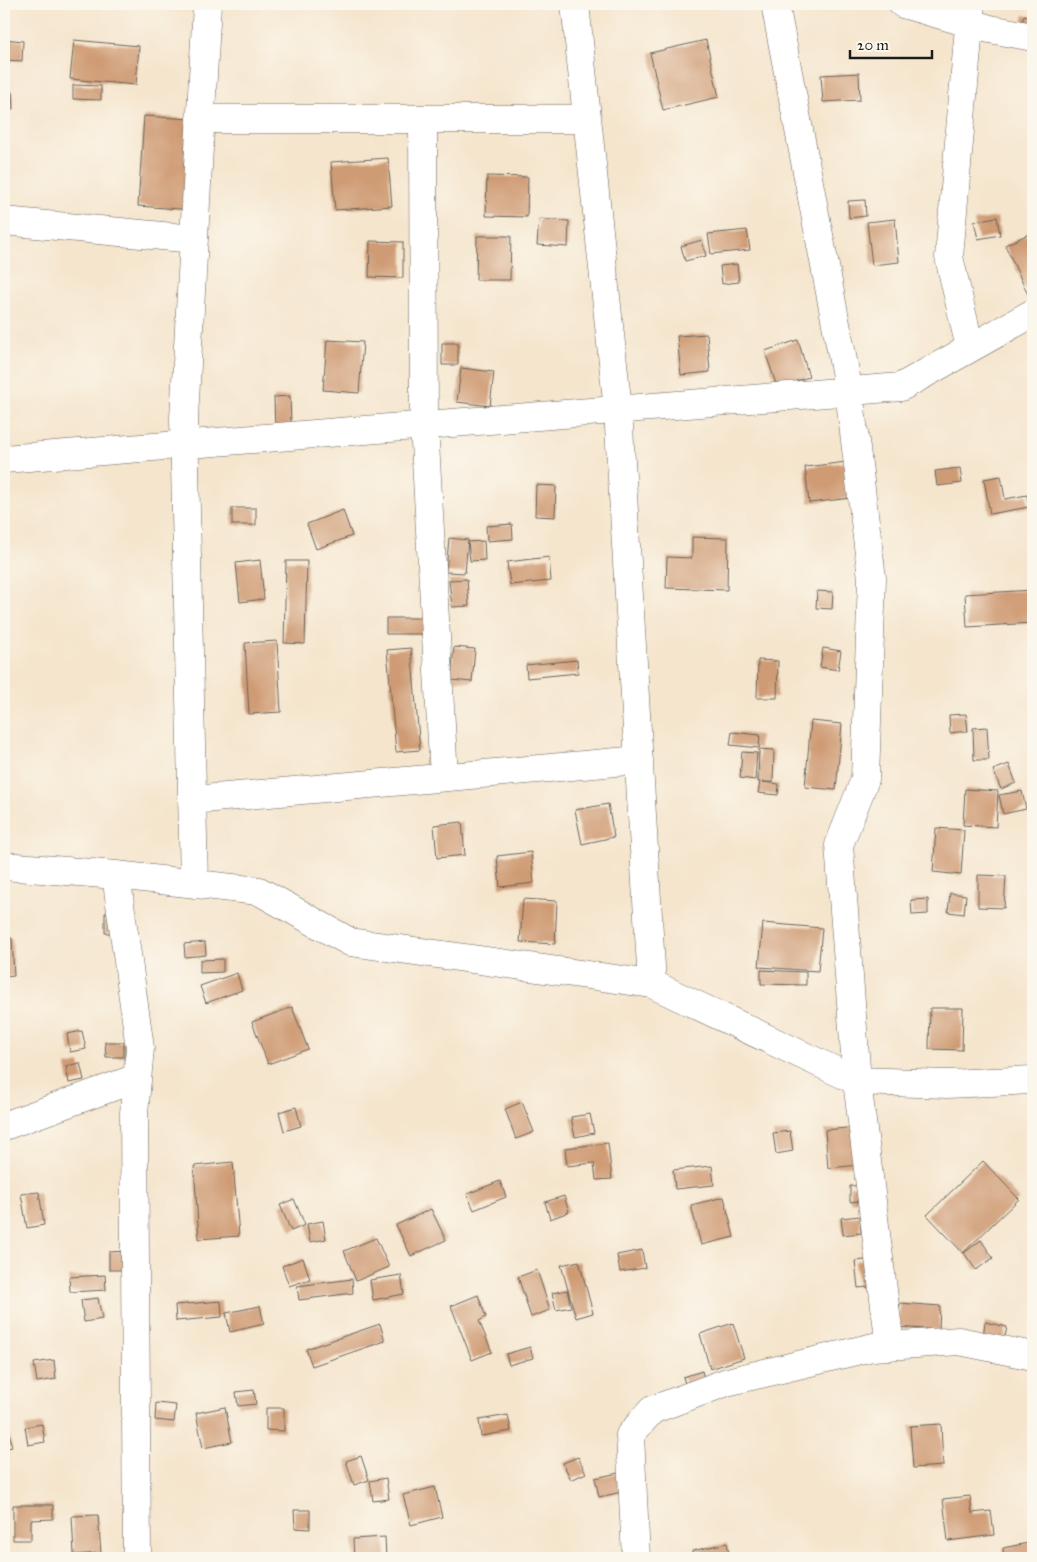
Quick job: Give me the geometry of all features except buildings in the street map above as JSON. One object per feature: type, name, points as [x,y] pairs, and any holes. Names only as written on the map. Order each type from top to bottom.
[{"type":"street","points":[[194,884],[184,418],[207,4]]},
{"type":"street","points":[[575,4],[618,410],[652,984]]},
{"type":"street","points":[[775,4],[848,392],[872,578],[865,779],[839,845],[858,1081],[890,1346]]},
{"type":"street","points":[[903,4],[970,13],[990,29],[1033,37]]},
{"type":"street","points":[[970,13],[949,257],[970,348]]},
{"type":"street","points":[[200,119],[587,119]]},
{"type":"street","points":[[423,119],[424,425],[444,777]]},
{"type":"street","points":[[4,220],[194,239]]},
{"type":"street","points":[[4,460],[901,387],[1033,313]]},
{"type":"street","points":[[192,800],[639,760]]},
{"type":"street","points":[[4,866],[116,875],[259,891],[350,942],[652,984],[858,1081],[947,1084],[1033,1080]]},
{"type":"street","points":[[116,875],[140,1048],[134,1113],[136,1558]]},
{"type":"street","points":[[4,1126],[137,1078]]},
{"type":"street","points":[[636,1558],[630,1435],[652,1410],[728,1382],[873,1347],[958,1341],[1033,1356]]}]
